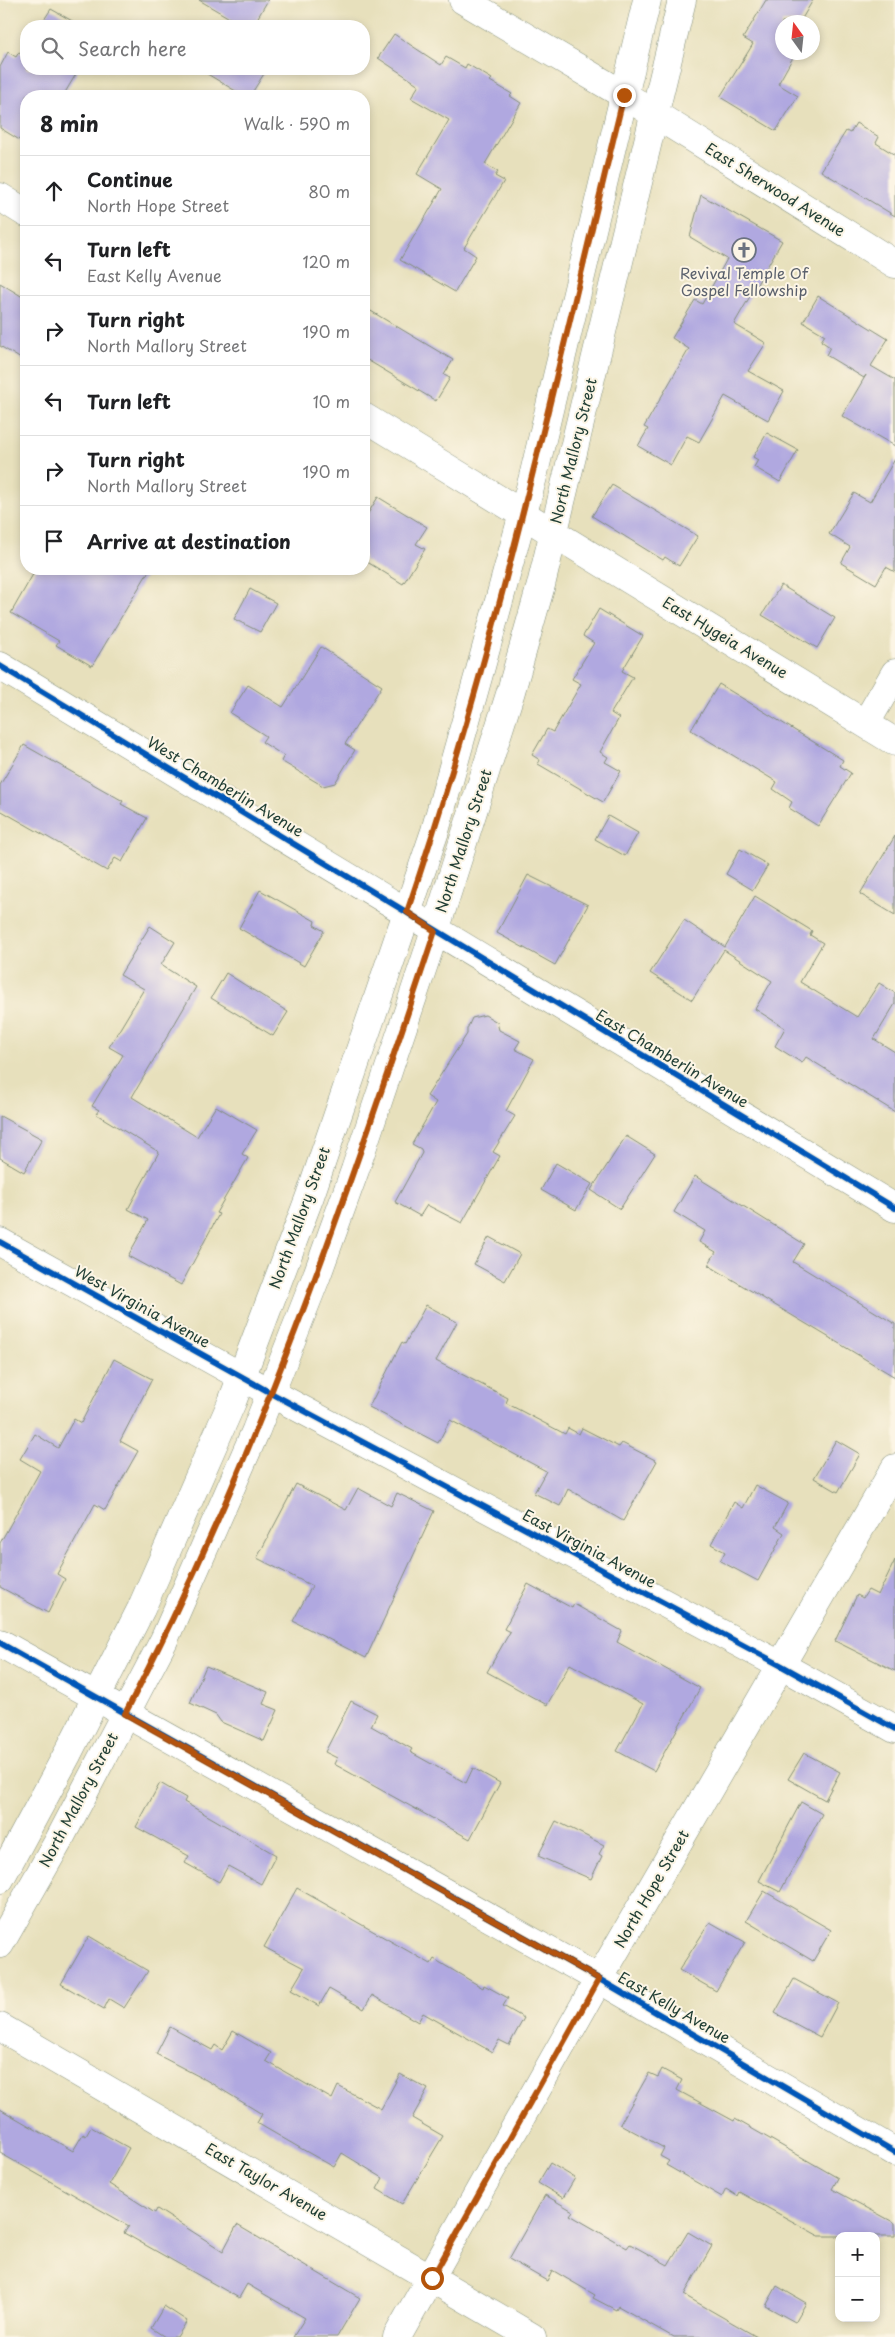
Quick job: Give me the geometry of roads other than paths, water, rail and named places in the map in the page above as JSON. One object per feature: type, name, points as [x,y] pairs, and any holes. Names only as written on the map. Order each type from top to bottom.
[{"type":"street","name":"East Sherwood Avenue","points":[[463,0],[624,95],[895,264]]},
{"type":"street","name":"North Mallory Street","points":[[0,1879],[68,1753],[141,1610],[242,1377],[310,1196],[437,821],[523,513],[647,0]]},
{"type":"street","name":"North Mallory Street","points":[[0,1944],[67,1826],[164,1640],[271,1393],[355,1170],[435,931],[511,691],[554,534],[682,0]]},
{"type":"street","points":[[0,197],[20,209]]},
{"type":"street","name":"East Hygeia Avenue","points":[[370,421],[895,742]]},
{"type":"street","name":"West Chamberlin Avenue","points":[[0,666],[407,912],[435,931]]},
{"type":"street","points":[[866,723],[895,673]]},
{"type":"street","name":"East Chamberlin Avenue","points":[[435,931],[895,1208]]},
{"type":"street","name":"West Virginia Avenue","points":[[0,1242],[271,1393]]},
{"type":"street","name":"East Virginia Avenue","points":[[271,1393],[782,1666],[895,1729]]},
{"type":"street","name":"North Hope Street","points":[[396,2337],[432,2278],[599,1979],[895,1468]]},
{"type":"street","name":"East Kelly Avenue","points":[[0,1643],[599,1979],[895,2152]]},
{"type":"street","name":"East Taylor Avenue","points":[[0,2027],[532,2337]]},
{"type":"place","name":"Revival Temple Of Gospel Fellowship","points":[[744,250]]}]
